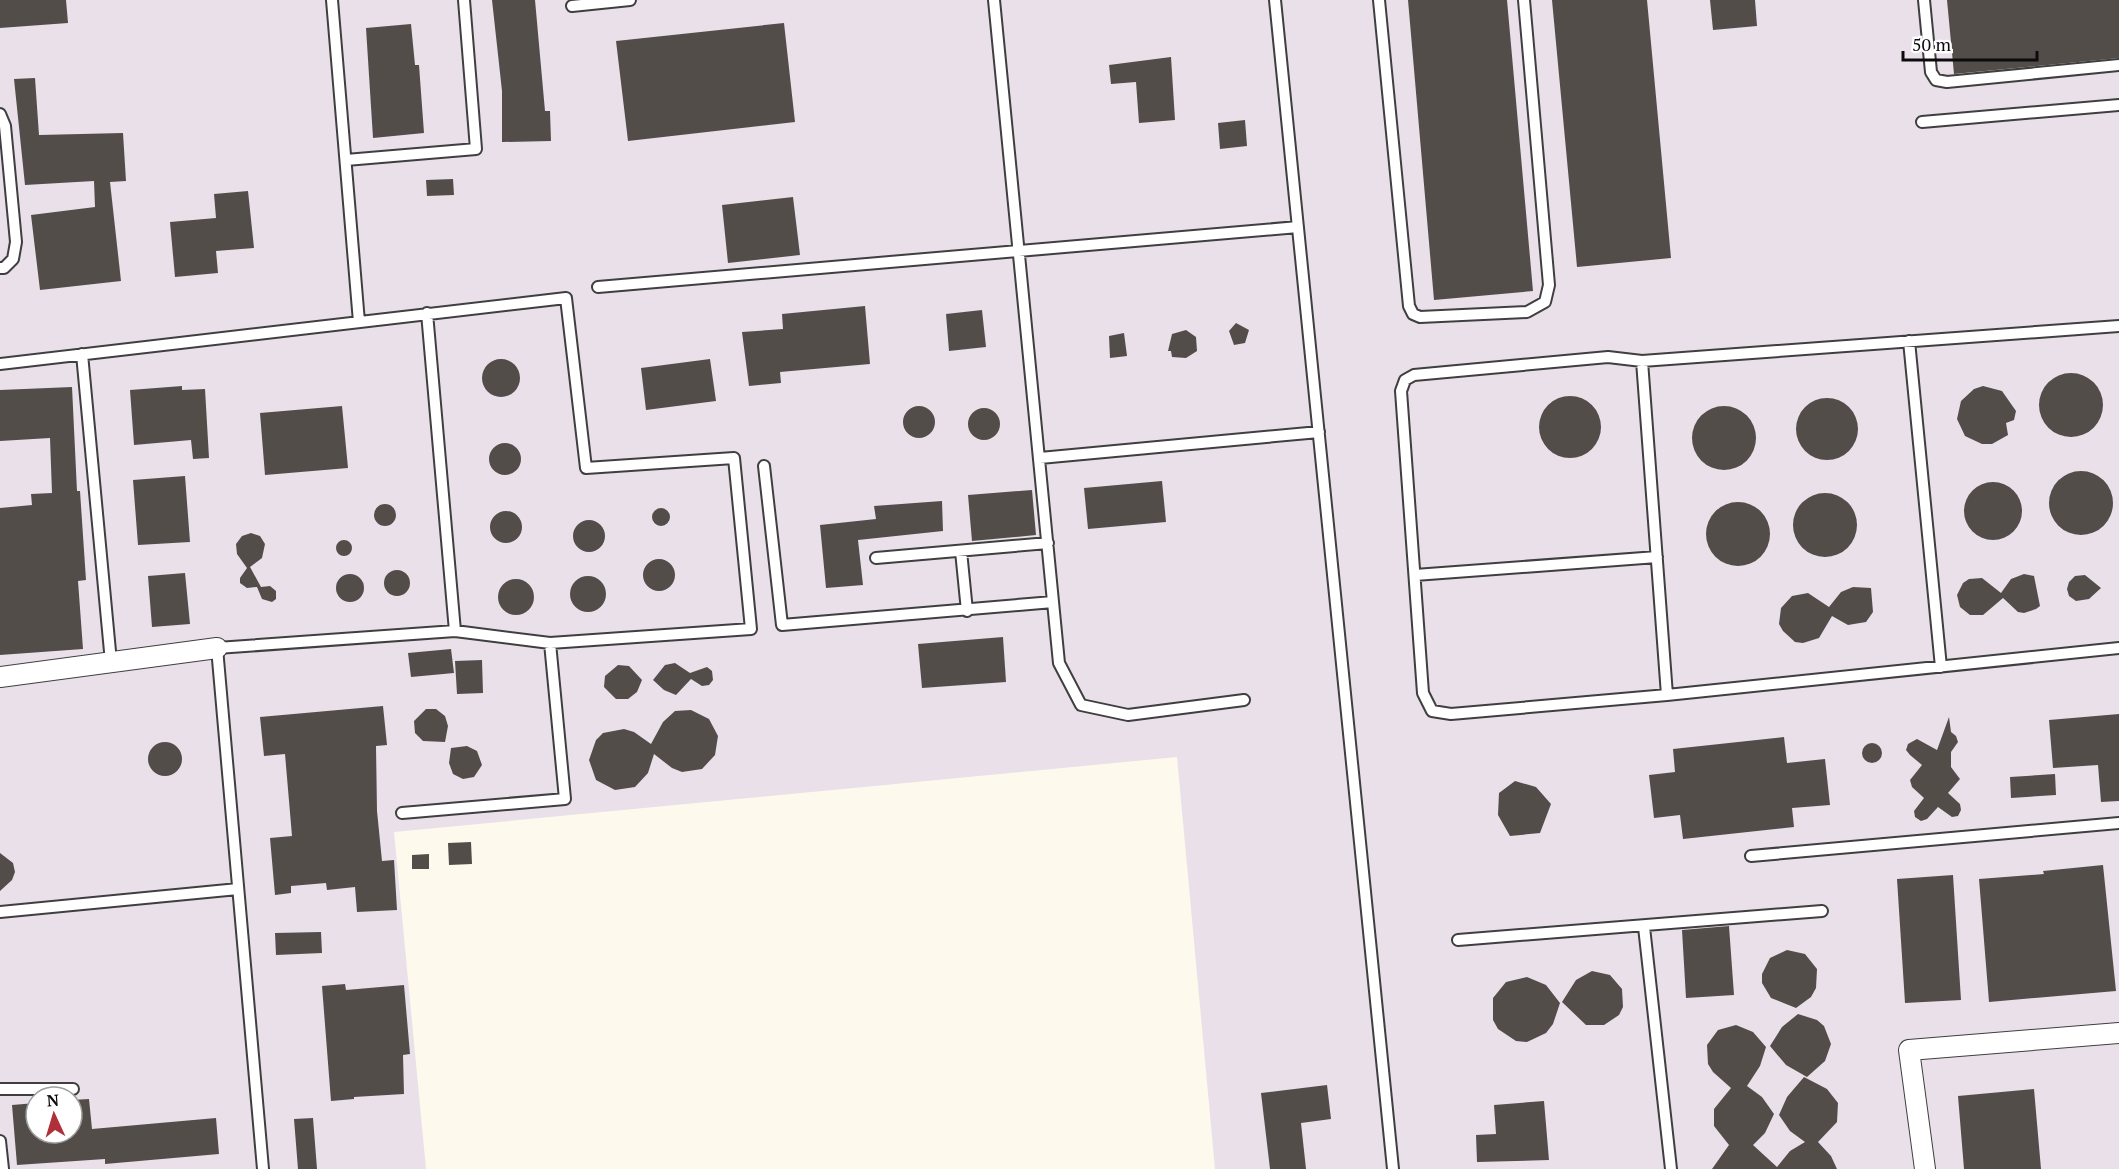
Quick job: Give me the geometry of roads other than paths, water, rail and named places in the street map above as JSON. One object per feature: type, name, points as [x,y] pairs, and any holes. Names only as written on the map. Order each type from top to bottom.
[{"type":"street","points":[[0,677],[217,648]]},
{"type":"street","points":[[1924,1169],[1909,1050],[2119,1033]]},
{"type":"lane","points":[[332,0],[359,322]]},
{"type":"lane","points":[[346,160],[476,149],[464,0]]},
{"type":"lane","points":[[573,6],[630,0]]},
{"type":"lane","points":[[994,0],[1059,663],[1081,705],[1128,715],[1244,700]]},
{"type":"lane","points":[[1275,0],[1393,1169]]},
{"type":"lane","points":[[1379,0],[1409,306],[1413,314],[1420,318],[1527,312],[1545,302],[1549,285],[1524,0]]},
{"type":"lane","points":[[1924,0],[1931,72],[1936,80],[1947,82],[2119,65]]},
{"type":"lane","points":[[1922,122],[2119,105]]},
{"type":"lane","points":[[0,114],[5,126],[16,242],[13,259],[0,268]]},
{"type":"lane","points":[[598,287],[1298,227]]},
{"type":"lane","points":[[0,364],[566,298],[586,468],[735,458],[752,629],[550,643],[455,631],[217,648],[263,1169]]},
{"type":"lane","points":[[427,313],[455,631]]},
{"type":"lane","points":[[2119,326],[1642,361],[1608,357],[1414,375],[1405,380],[1401,391],[1423,693],[1432,711],[1451,714],[1667,695],[2119,648]]},
{"type":"lane","points":[[1909,341],[1941,667]]},
{"type":"lane","points":[[82,354],[111,662]]},
{"type":"lane","points":[[1642,361],[1667,695]]},
{"type":"lane","points":[[1040,458],[1318,432]]},
{"type":"lane","points":[[764,466],[782,625],[1053,602]]},
{"type":"lane","points":[[876,558],[1048,543]]},
{"type":"lane","points":[[961,551],[967,611]]},
{"type":"lane","points":[[1415,575],[1657,557]]},
{"type":"lane","points":[[402,813],[565,799],[550,643]]},
{"type":"lane","points":[[1751,856],[2119,823]]},
{"type":"lane","points":[[0,912],[238,889]]},
{"type":"lane","points":[[1458,940],[1644,927],[1822,911]]},
{"type":"lane","points":[[1644,927],[1671,1169]]},
{"type":"lane","points":[[0,1089],[24,1089]]},
{"type":"lane","points":[[0,1141],[3,1169]]}]
